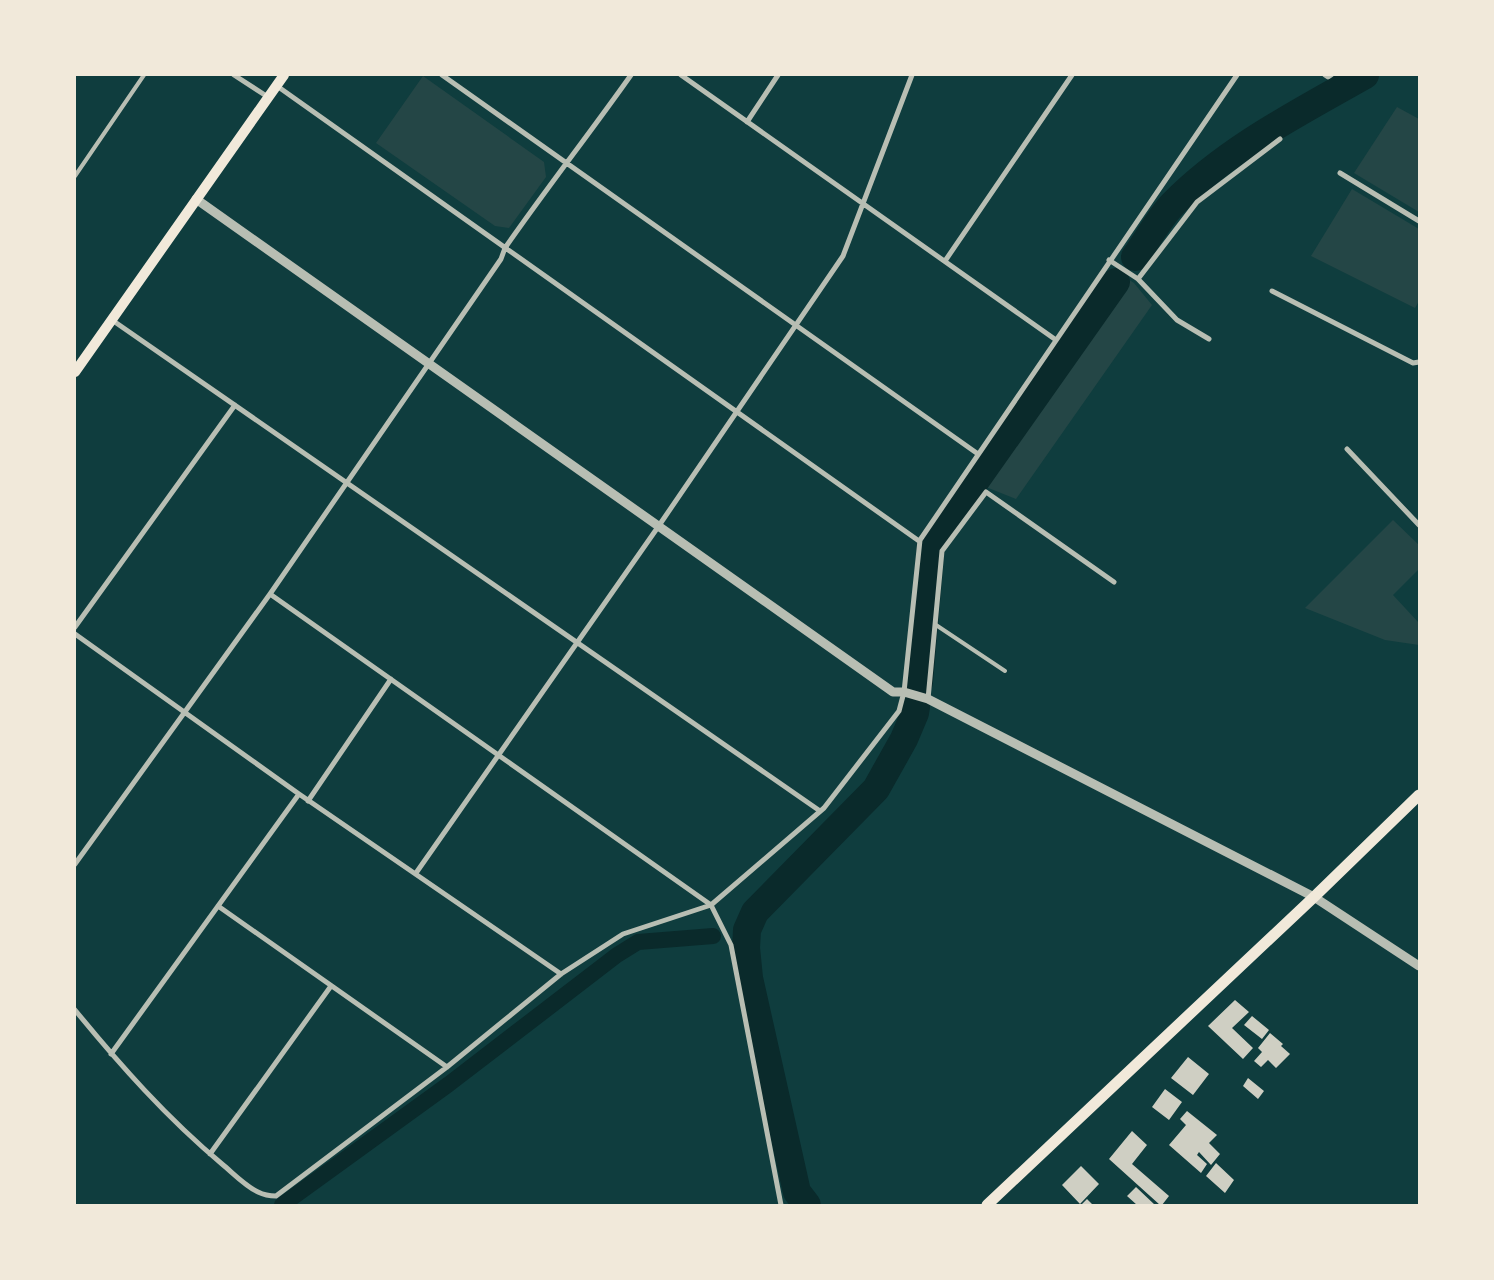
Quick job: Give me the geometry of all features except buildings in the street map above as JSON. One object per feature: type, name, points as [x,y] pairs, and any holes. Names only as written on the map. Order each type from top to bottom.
[{"type":"main road","points":[[75,372],[284,75]]},
{"type":"main road","points":[[987,1205],[1314,897],[1419,795]]},
{"type":"street","points":[[234,75],[268,97]]},
{"type":"street","points":[[442,75],[978,454]]},
{"type":"street","points":[[75,864],[270,594],[501,259],[505,248],[632,75]]},
{"type":"street","points":[[681,75],[1056,340]]},
{"type":"street","points":[[747,122],[778,75]]},
{"type":"street","points":[[416,873],[658,527],[843,256],[912,75]]},
{"type":"street","points":[[945,261],[1072,75]]},
{"type":"street","points":[[75,1010],[110,1054],[158,1105],[210,1154],[257,1192],[266,1196],[276,1196],[447,1067],[561,974],[622,934],[712,905],[820,811],[899,711],[904,692],[920,541],[1109,260],[1237,75]]},
{"type":"street","points":[[1325,75],[1328,77],[1331,75]]},
{"type":"street","points":[[276,86],[920,541]]},
{"type":"street","points":[[1138,279],[1197,202],[1280,139]]},
{"type":"street","points":[[1340,173],[1419,220]]},
{"type":"street","points":[[196,199],[893,692],[904,692],[928,699],[1314,897],[1419,966]]},
{"type":"street","points":[[1109,260],[1138,279],[1177,320],[1210,339]]},
{"type":"street","points":[[1272,291],[1413,363],[1419,362]]},
{"type":"street","points":[[112,320],[820,811]]},
{"type":"street","points":[[75,628],[235,405]]},
{"type":"street","points":[[1347,449],[1419,525]]},
{"type":"street","points":[[928,699],[942,551],[986,492],[1114,582]]},
{"type":"street","points":[[270,594],[712,905],[731,945],[781,1205]]},
{"type":"street","points":[[75,634],[308,801],[416,873],[561,974]]},
{"type":"street","points":[[308,801],[392,679]]},
{"type":"street","points":[[110,1054],[299,794]]},
{"type":"street","points":[[218,906],[447,1067]]},
{"type":"street","points":[[210,1154],[330,986]]},
{"type":"lane","points":[[75,176],[144,75]]},
{"type":"lane","points":[[936,625],[1005,671]]},
{"type":"shaded area","points":[[423,76],[544,162],[546,177],[509,228],[495,226],[376,143]]},
{"type":"shaded area","points":[[1397,107],[1419,119],[1419,212],[1354,173]]},
{"type":"shaded area","points":[[1352,189],[1419,229],[1419,301],[1415,308],[1311,256]]},
{"type":"shaded area","points":[[1112,269],[1134,283],[1152,305],[1016,499],[986,487],[972,496],[960,489]]},
{"type":"shaded area","points":[[1393,520],[1419,545],[1419,569],[1393,595],[1419,623],[1419,645],[1385,640],[1305,608]]},
{"type":"waterway","points":[[1135,257],[1173,204],[1216,166],[1264,133],[1365,75]]},
{"type":"waterway","points":[[919,682],[931,544],[1116,282]]},
{"type":"waterway","points":[[807,1205],[797,1192],[749,978],[746,948],[747,930],[755,912],[876,789],[904,739],[916,707]]},
{"type":"waterway","points":[[282,1205],[449,1084],[617,955],[638,942],[713,936]]}]
